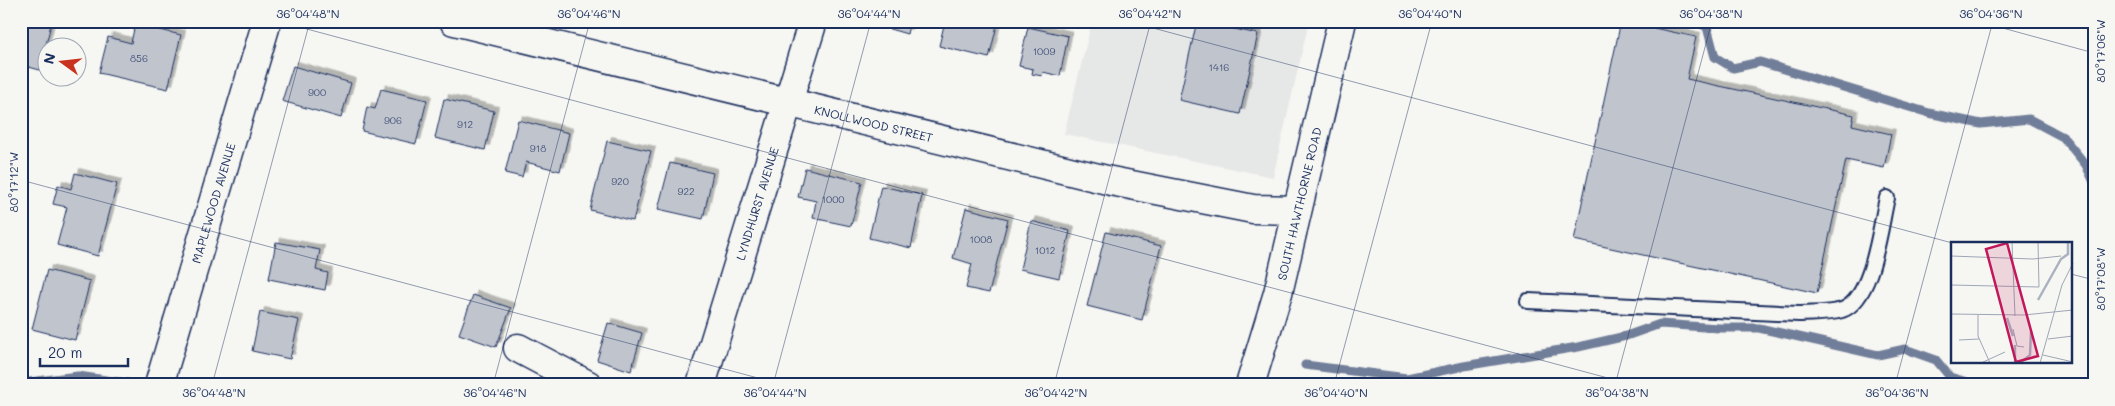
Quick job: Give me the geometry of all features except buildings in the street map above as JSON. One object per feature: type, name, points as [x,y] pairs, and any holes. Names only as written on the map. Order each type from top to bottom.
[{"type":"main road","name":"MAPLEWOOD AVENUE","points":[[159,385],[267,21]]},
{"type":"main road","name":"KNOLLWOOD STREET","points":[[454,21],[1111,181],[1253,209],[1297,210]]},
{"type":"main road","name":"LYNDHURST AVENUE","points":[[701,385],[813,21]]},
{"type":"main road","name":"SOUTH HAWTHORNE ROAD","points":[[1250,385],[1278,293],[1342,21]]},
{"type":"main road","points":[[518,348],[588,385]]},
{"type":"lane","points":[[1528,301],[1799,314],[1842,310],[1854,303],[1870,275],[1887,198]]},
{"type":"shaded area","points":[[1092,21],[1309,21],[1273,177],[1064,134]]},
{"type":"waterway","points":[[1694,21],[1707,27],[1715,57],[1733,68],[1760,62],[1929,113],[1981,124],[2029,119],[2063,137],[2086,165],[2094,182]]},
{"type":"waterway","points":[[1305,365],[1407,378],[1464,366],[1578,347],[1626,336],[1660,324],[1719,328],[1759,328],[1878,355],[1905,349],[1936,360],[1950,377],[1977,385]]},
{"type":"waterway","points":[[21,383],[78,376],[127,383]]}]
